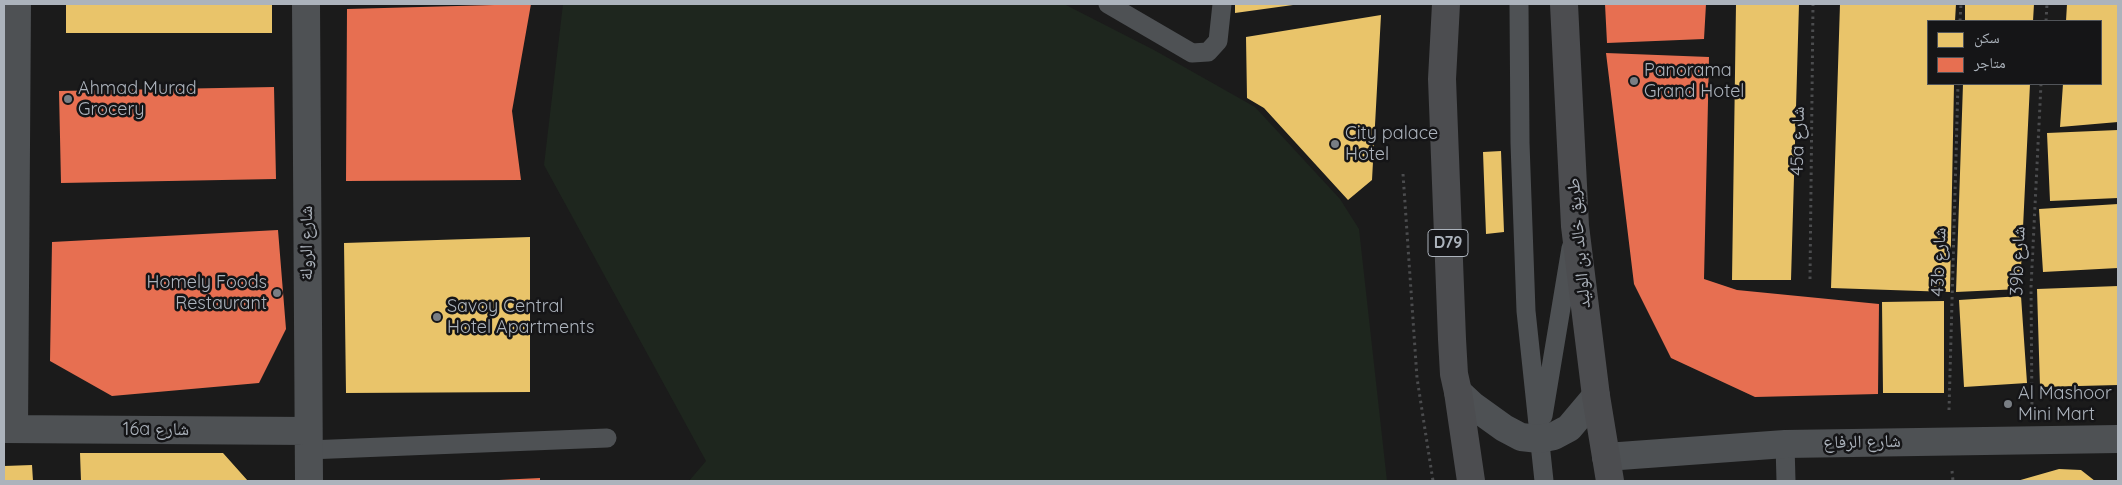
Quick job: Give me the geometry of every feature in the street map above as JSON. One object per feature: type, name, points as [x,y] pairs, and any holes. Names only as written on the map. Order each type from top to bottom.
[{"type":"main road","name":"D79","points":[[1446,4],[1442,88],[1452,339],[1454,374],[1470,481]]},
{"type":"main road","name":"طريق خالد بن الوليد","points":[[1564,4],[1575,226],[1596,396],[1608,469]]},
{"type":"street","points":[[9,429],[17,4]]},
{"type":"street","name":"شارع الرولة","points":[[306,4],[309,481]]},
{"type":"street","points":[[1458,392],[1472,406],[1504,428],[1521,437],[1539,439],[1554,436],[1569,428],[1596,396]]},
{"type":"street","name":"16a شارع","points":[[9,429],[308,440]]},
{"type":"street","name":"شارع الرفاع","points":[[1608,469],[1785,444],[1948,440],[2118,439]]},
{"type":"lane","points":[[1108,4],[1192,53],[1208,52],[1218,41],[1222,4]]},
{"type":"lane","points":[[1519,4],[1520,143],[1526,311],[1544,481]]},
{"type":"lane","points":[[1539,439],[1575,226]]},
{"type":"lane","points":[[308,440],[607,438]]},
{"type":"lane","points":[[1785,444],[1786,481]]},
{"type":"path","name":"45a شارع","points":[[1810,279],[1814,4]]},
{"type":"path","points":[[1960,4],[1960,20]]},
{"type":"path","points":[[2046,20],[2047,4]]},
{"type":"path","name":"43b شارع","points":[[1948,440],[1958,85]]},
{"type":"path","name":"39b شارع","points":[[2032,439],[2030,286],[2041,85]]},
{"type":"path","points":[[1403,174],[1417,378],[1433,481]]},
{"type":"shaded area","points":[[563,4],[1064,4],[1154,50],[1255,107],[1340,199],[1359,229],[1387,481],[689,481],[706,461],[544,165]]},
{"type":"building: سكن","points":[[66,4],[272,4],[272,33],[66,33]]},
{"type":"building: سكن","points":[[1235,4],[1293,4],[1293,5],[1235,13]]},
{"type":"building: سكن","points":[[1736,4],[1799,4],[1791,280],[1732,280]]},
{"type":"building: سكن","points":[[1840,4],[1956,4],[1955,20],[1927,20],[1927,85],[1954,85],[1950,292],[1831,288]]},
{"type":"building: سكن","points":[[1965,4],[2034,4],[2033,20],[1965,20]]},
{"type":"building: سكن","points":[[2067,4],[2118,4],[2118,122],[2060,127],[2063,85],[2102,85],[2102,20],[2066,20]]},
{"type":"building: سكن","name":"City palace Hotel","points":[[1381,15],[1372,180],[1348,200],[1264,108],[1247,98],[1246,37]]},
{"type":"building: سكن","points":[[1963,85],[2030,85],[2020,289],[1956,292]]},
{"type":"building: سكن","points":[[2118,130],[2118,198],[2050,201],[2047,133]]},
{"type":"building: سكن","points":[[1501,151],[1504,232],[1486,234],[1483,152]]},
{"type":"building: سكن","points":[[2118,204],[2118,268],[2043,272],[2039,209]]},
{"type":"building: سكن","name":"Savoy Central Hotel Apartments","points":[[530,237],[530,392],[346,393],[344,243]]},
{"type":"building: سكن","points":[[2118,286],[2118,385],[2040,387],[2037,289]]},
{"type":"building: سكن","points":[[2021,296],[2027,383],[1964,387],[1959,300]]},
{"type":"building: سكن","points":[[1944,301],[1944,393],[1883,393],[1882,302]]},
{"type":"building: سكن","points":[[80,453],[223,453],[248,481],[81,481]]},
{"type":"building: سكن","points":[[32,465],[33,481],[4,481],[4,466]]},
{"type":"building: سكن","points":[[2059,469],[2081,470],[2095,481],[2017,481]]},
{"type":"building: متاجر","points":[[531,4],[512,111],[521,180],[346,181],[347,9]]},
{"type":"building: متاجر","points":[[1605,4],[1706,4],[1704,39],[1607,43]]},
{"type":"building: متاجر","points":[[1606,53],[1709,57],[1704,279],[1737,290],[1879,304],[1878,394],[1755,397],[1671,358],[1634,284]]},
{"type":"building: متاجر","points":[[274,87],[276,179],[61,183],[59,91]]},
{"type":"building: متاجر","points":[[278,230],[286,329],[259,383],[112,396],[50,361],[52,242]]},
{"type":"building: متاجر","points":[[540,478],[540,481],[499,481],[499,480]]},
{"type":"place","name":"Panorama Grand Hotel","points":[[1634,81]]},
{"type":"place","name":"Ahmad Murad Grocery","points":[[68,99]]},
{"type":"place","name":"City palace Hotel","points":[[1335,144]]},
{"type":"place","name":"Homely Foods Restaurant","points":[[277,293]]},
{"type":"place","name":"Savoy Central Hotel Apartments","points":[[437,317]]},
{"type":"place","name":"Al Mashoor Mini Mart","points":[[2008,404]]}]
